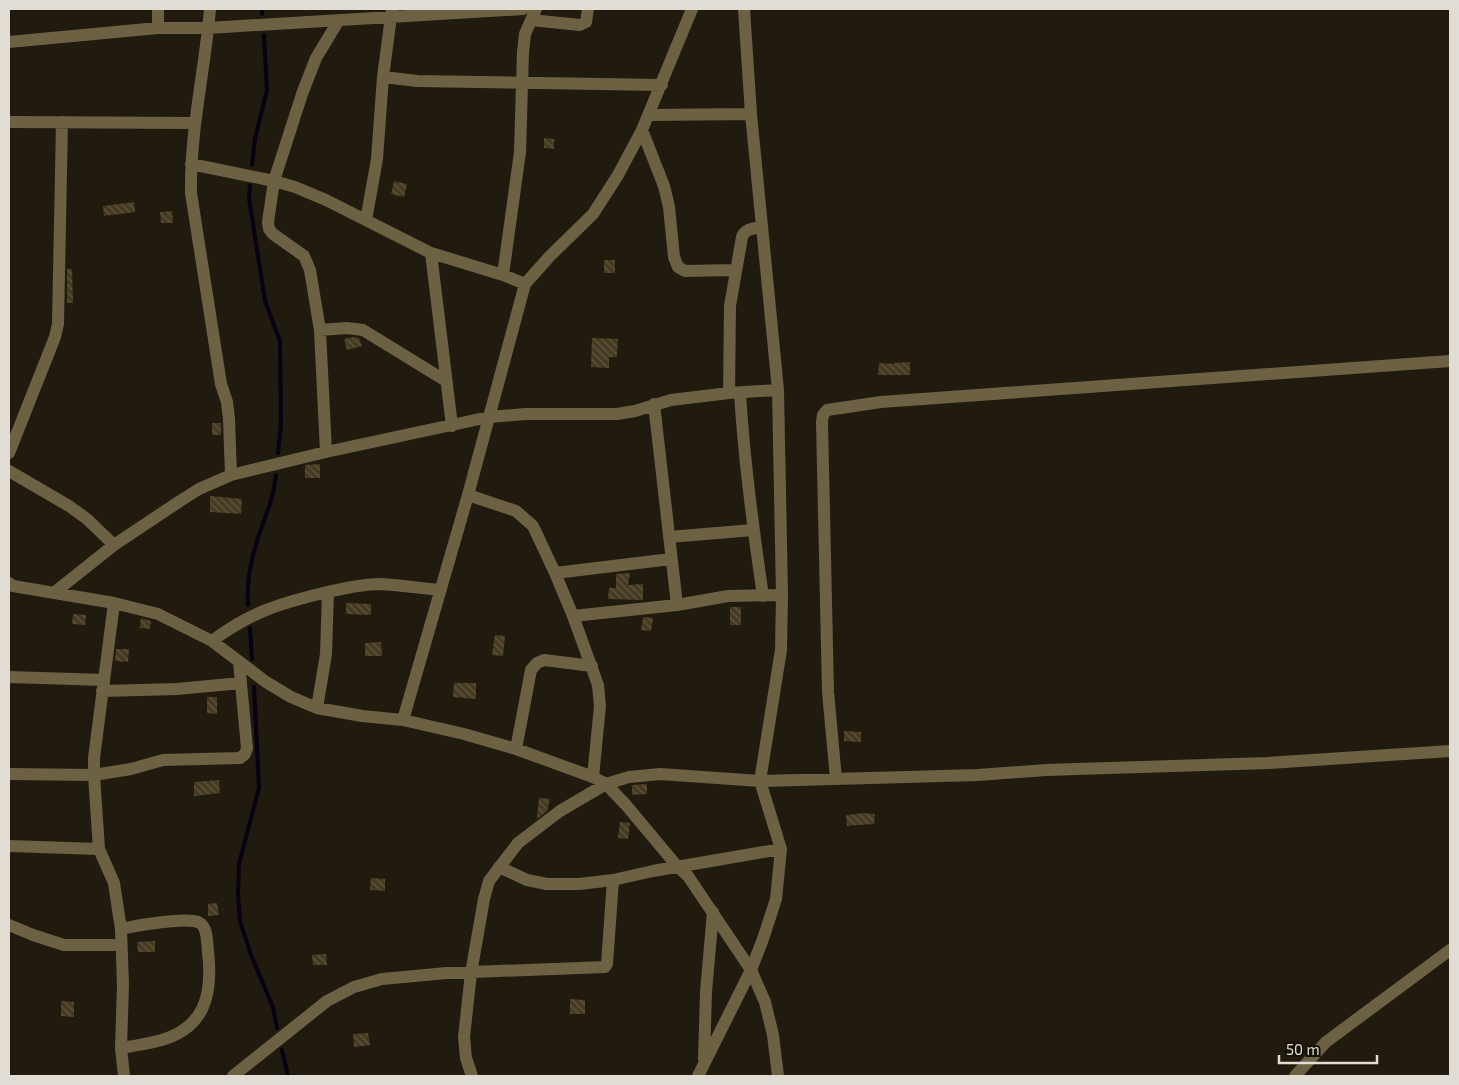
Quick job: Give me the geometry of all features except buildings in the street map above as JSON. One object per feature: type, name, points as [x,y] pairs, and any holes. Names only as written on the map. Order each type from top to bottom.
[{"type":"street","points":[[158,9],[158,28]]},
{"type":"street","points":[[210,9],[195,123],[191,164],[192,192],[221,384],[228,411],[231,475]]},
{"type":"street","points":[[9,42],[158,28],[208,28],[340,20],[391,13],[523,9]]},
{"type":"street","points":[[503,275],[520,152],[525,34],[533,14],[580,25],[586,22],[588,9]]},
{"type":"street","points":[[403,720],[468,496],[525,284],[550,256],[593,214],[618,175],[642,130],[692,9]]},
{"type":"street","points":[[701,1071],[751,970],[776,898],[781,849],[760,781],[781,650],[782,594],[778,390],[751,114],[744,9]]},
{"type":"street","points":[[366,220],[377,159],[383,77],[391,13]]},
{"type":"street","points":[[326,452],[320,330],[308,262],[304,256],[273,234],[269,229],[268,222],[274,181],[302,94],[316,58],[340,20]]},
{"type":"street","points":[[383,77],[417,81],[662,85]]},
{"type":"street","points":[[648,115],[751,114]]},
{"type":"street","points":[[9,122],[195,123]]},
{"type":"street","points":[[9,453],[55,337],[58,324],[62,122]]},
{"type":"street","points":[[642,130],[664,186],[669,207],[674,258],[678,267],[685,271],[736,270]]},
{"type":"street","points":[[191,164],[274,181],[326,200],[431,253],[503,275],[525,284]]},
{"type":"street","points":[[762,227],[744,232],[730,306],[734,393],[763,596]]},
{"type":"street","points":[[431,253],[452,426]]},
{"type":"street","points":[[320,330],[347,328],[363,330],[446,381]]},
{"type":"street","points":[[836,779],[828,692],[822,422],[823,414],[828,410],[881,402],[1450,361]]},
{"type":"street","points":[[55,592],[114,545],[199,489],[231,475],[326,452],[489,417],[617,414],[671,400],[778,390]]},
{"type":"street","points":[[654,404],[677,605]]},
{"type":"street","points":[[9,471],[69,506],[87,519],[114,545]]},
{"type":"street","points":[[468,496],[516,511],[533,526],[555,573],[598,685],[600,706],[593,777]]},
{"type":"street","points":[[669,537],[753,530]]},
{"type":"street","points":[[555,573],[671,559]]},
{"type":"street","points":[[212,641],[229,628],[252,615],[282,603],[351,586],[379,584],[440,590]]},
{"type":"street","points":[[10,589],[55,592],[114,603],[158,614],[212,641],[266,682],[291,697],[317,708],[362,716],[403,720],[464,734],[516,749],[593,777],[606,784],[677,866],[688,876],[751,970],[765,1002],[773,1035],[778,1076]]},
{"type":"street","points":[[317,708],[326,654],[328,592]]},
{"type":"street","points":[[573,616],[677,605],[728,596],[782,594]]},
{"type":"street","points":[[114,603],[94,775],[99,849],[114,883],[121,929],[123,985],[121,1048],[124,1076]]},
{"type":"street","points":[[516,749],[531,670],[537,663],[544,660],[592,666]]},
{"type":"street","points":[[9,774],[94,775],[131,769],[162,760],[240,758],[248,748],[239,662]]},
{"type":"street","points":[[9,677],[177,689],[241,683]]},
{"type":"street","points":[[472,1076],[464,1047],[471,972],[484,898],[489,881],[518,843],[560,811],[606,784],[629,777],[660,774],[760,781],[978,775],[1046,770],[1268,763],[1450,751]]},
{"type":"street","points":[[9,846],[99,849]]},
{"type":"street","points":[[499,866],[526,880],[547,884],[578,884],[613,880],[677,866],[781,849]]},
{"type":"street","points":[[233,1076],[327,1001],[354,987],[382,979],[471,972],[605,967],[607,964],[613,880]]},
{"type":"street","points":[[701,1071],[713,912]]},
{"type":"street","points":[[121,929],[139,925],[188,920],[200,923],[205,929],[208,956],[208,986],[203,1010],[191,1025],[181,1032],[159,1041],[121,1048]]},
{"type":"street","points":[[9,925],[64,945],[121,945]]},
{"type":"street","points":[[1295,1076],[1326,1042],[1450,950]]},
{"type":"waterway","points":[[262,9],[262,14]]},
{"type":"waterway","points":[[252,165],[255,139],[267,90],[264,35]]},
{"type":"waterway","points":[[250,186],[249,198],[265,301],[280,341],[281,424],[278,453]]},
{"type":"waterway","points":[[248,605],[248,587],[252,559],[272,497],[276,475]]},
{"type":"waterway","points":[[250,628],[252,659]]},
{"type":"waterway","points":[[254,687],[259,788],[239,864],[238,895],[240,921],[251,955],[273,1007],[277,1028]]},
{"type":"waterway","points":[[282,1050],[288,1076]]}]
